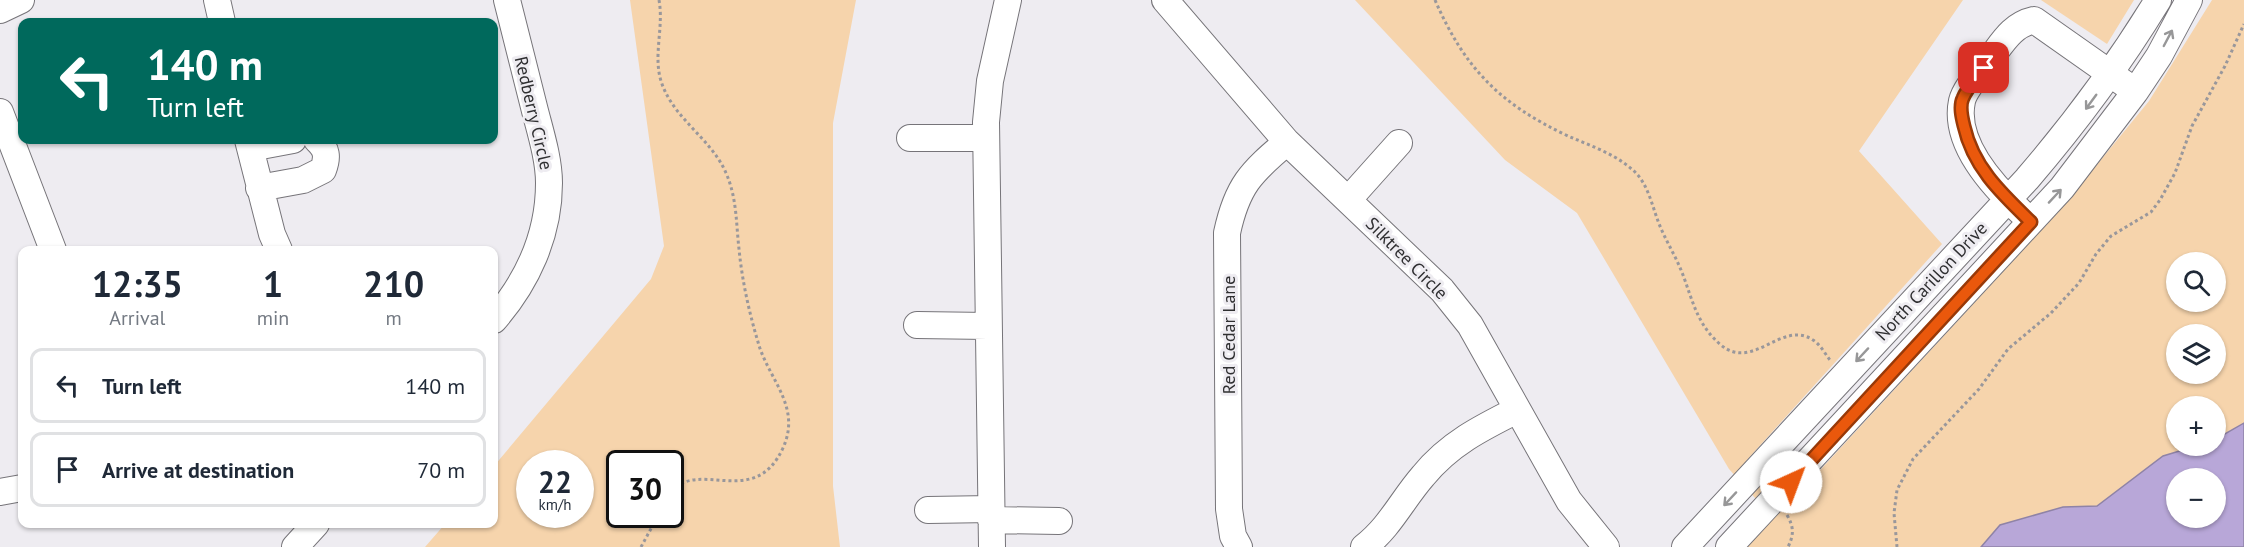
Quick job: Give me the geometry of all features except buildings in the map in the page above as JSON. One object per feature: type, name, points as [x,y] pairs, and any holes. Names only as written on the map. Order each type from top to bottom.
[{"type":"street","points":[[0,10],[21,0]]},
{"type":"street","points":[[217,0],[221,18]]},
{"type":"street","name":"Redberry Circle","points":[[498,315],[514,296],[533,261],[544,225],[549,183],[543,142],[507,0]]},
{"type":"street","points":[[992,547],[986,138],[990,81],[1008,0]]},
{"type":"street","name":"Silktree Circle","points":[[1165,0],[1287,142],[1442,290],[1470,325],[1569,501],[1606,547]]},
{"type":"street","name":"North Carillon Drive","points":[[1685,547],[2008,200],[2078,121],[2112,73],[2158,0]]},
{"type":"street","name":"North Carillon Drive","points":[[1729,547],[2062,188],[2135,92],[2159,56],[2189,0]]},
{"type":"street","points":[[2031,222],[2008,200],[1974,158],[1962,116],[1962,99],[2006,37],[2020,23],[2034,20],[2112,73],[2135,92]]},
{"type":"street","points":[[0,112],[29,182],[52,246]]},
{"type":"street","points":[[910,138],[986,138]]},
{"type":"street","name":"Red Cedar Lane","points":[[1239,547],[1233,536],[1229,509],[1227,233],[1241,190],[1255,169],[1287,142]]},
{"type":"street","points":[[1347,200],[1399,143]]},
{"type":"street","points":[[249,144],[272,234],[277,246]]},
{"type":"street","points":[[260,188],[303,180],[323,170],[327,160],[325,147],[322,144]]},
{"type":"street","points":[[917,325],[988,326]]},
{"type":"street","points":[[1364,547],[1393,519],[1421,477],[1442,455],[1470,433],[1517,410]]},
{"type":"street","points":[[0,492],[18,489]]},
{"type":"street","points":[[928,510],[1059,521]]},
{"type":"path","points":[[659,0],[658,61],[661,81],[671,102],[716,155],[733,190],[743,283],[758,345],[788,408],[788,427],[783,448],[760,476],[741,482],[717,482],[699,478],[684,481]]},
{"type":"path","points":[[1435,0],[1454,39],[1484,82],[1503,97],[1566,135],[1616,157],[1636,173],[1649,195],[1683,275],[1693,307],[1705,330],[1724,348],[1745,354],[1760,349],[1785,335],[1797,333],[1812,339],[1825,350],[1829,360],[1836,355]]},
{"type":"path","points":[[1897,547],[1894,513],[1897,490],[1913,459],[1979,389],[2008,348],[2051,313],[2079,283],[2111,236],[2151,212],[2175,173],[2192,126],[2225,66],[2244,24]]},
{"type":"path","points":[[1779,508],[1793,525],[1793,537],[1788,547]]},
{"type":"path","points":[[641,547],[651,528]]},
{"type":"shaded area","points":[[630,0],[856,0],[833,123],[833,486],[840,547],[425,547],[442,528],[498,528],[498,461],[651,279],[664,246]]},
{"type":"shaded area","points":[[1355,0],[1963,0],[1859,151],[1942,244],[1746,461],[1787,506],[2059,211],[2149,101],[2212,0],[2244,0],[2244,547],[1746,547],[1773,518],[1729,469],[1577,213],[1505,160]]},
{"type":"shaded area","points":[[2041,0],[2134,0],[2107,44]]},
{"type":"shaded area","points":[[2244,423],[2244,547],[1981,547],[2000,525],[2063,507],[2097,506],[2163,456],[2226,456],[2226,433]]},
{"type":"route","points":[[1791,482],[2031,222],[1994,186],[1974,158],[1966,138],[1962,99],[1984,68]]}]
